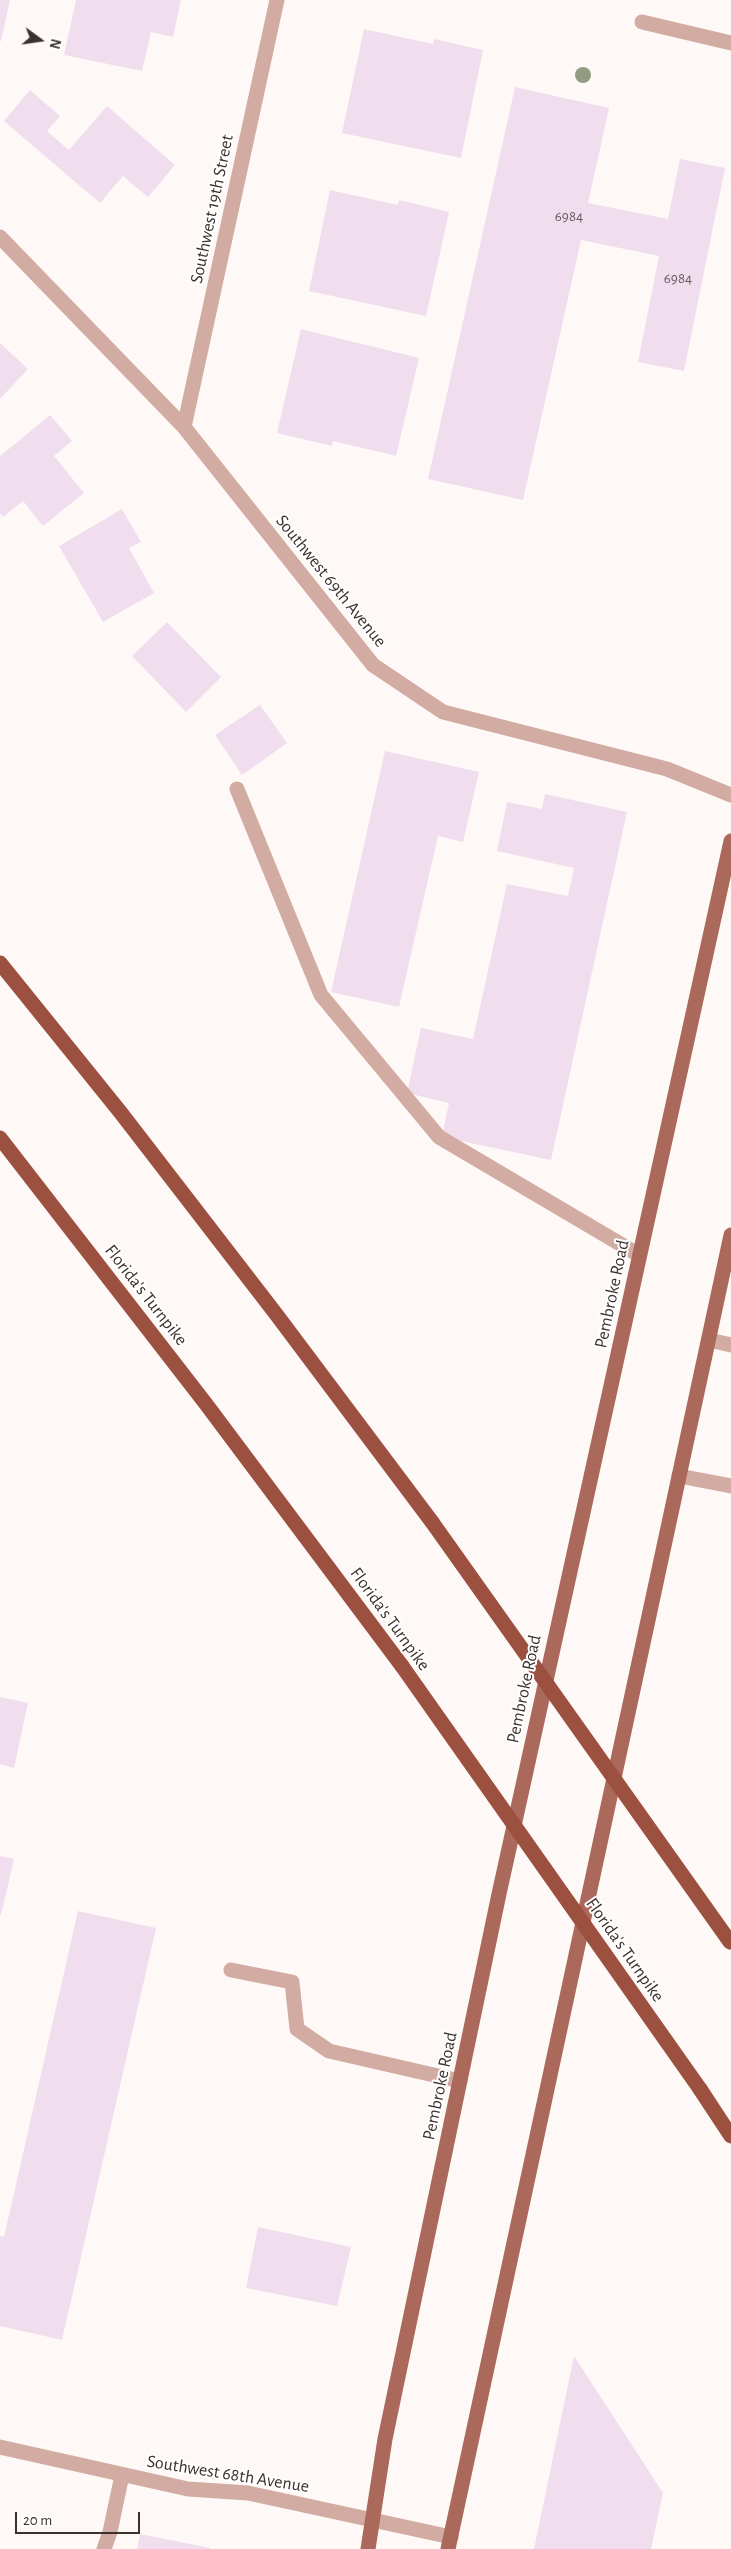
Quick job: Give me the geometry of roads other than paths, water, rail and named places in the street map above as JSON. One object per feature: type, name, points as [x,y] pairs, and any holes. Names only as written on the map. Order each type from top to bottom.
[{"type":"highway","points":[[0,964],[121,1113],[432,1522],[730,1943]]},
{"type":"highway","name":"Florida's Turnpike","points":[[0,1138],[200,1396],[402,1666],[700,2089],[731,2136]]},
{"type":"main road","name":"Pembroke Road","points":[[368,2549],[371,2522],[400,2365],[499,1894],[731,840]]},
{"type":"main road","points":[[449,2543],[731,1235]]},
{"type":"street","name":"Southwest 19th Street","points":[[184,427],[276,0]]},
{"type":"street","points":[[642,22],[731,43]]},
{"type":"street","name":"Southwest 69th Avenue","points":[[0,237],[184,427],[374,665],[443,712],[667,769],[731,795]]},
{"type":"street","points":[[237,789],[321,995],[439,1137],[639,1255]]},
{"type":"street","points":[[708,1340],[731,1345]]},
{"type":"street","points":[[679,1476],[731,1486]]},
{"type":"street","points":[[231,1970],[292,1982],[297,2029],[329,2051],[460,2081]]},
{"type":"street","name":"Southwest 68th Avenue","points":[[0,2447],[188,2489],[248,2493],[371,2522],[449,2543]]},
{"type":"street","points":[[104,2549],[110,2532],[122,2475]]}]
